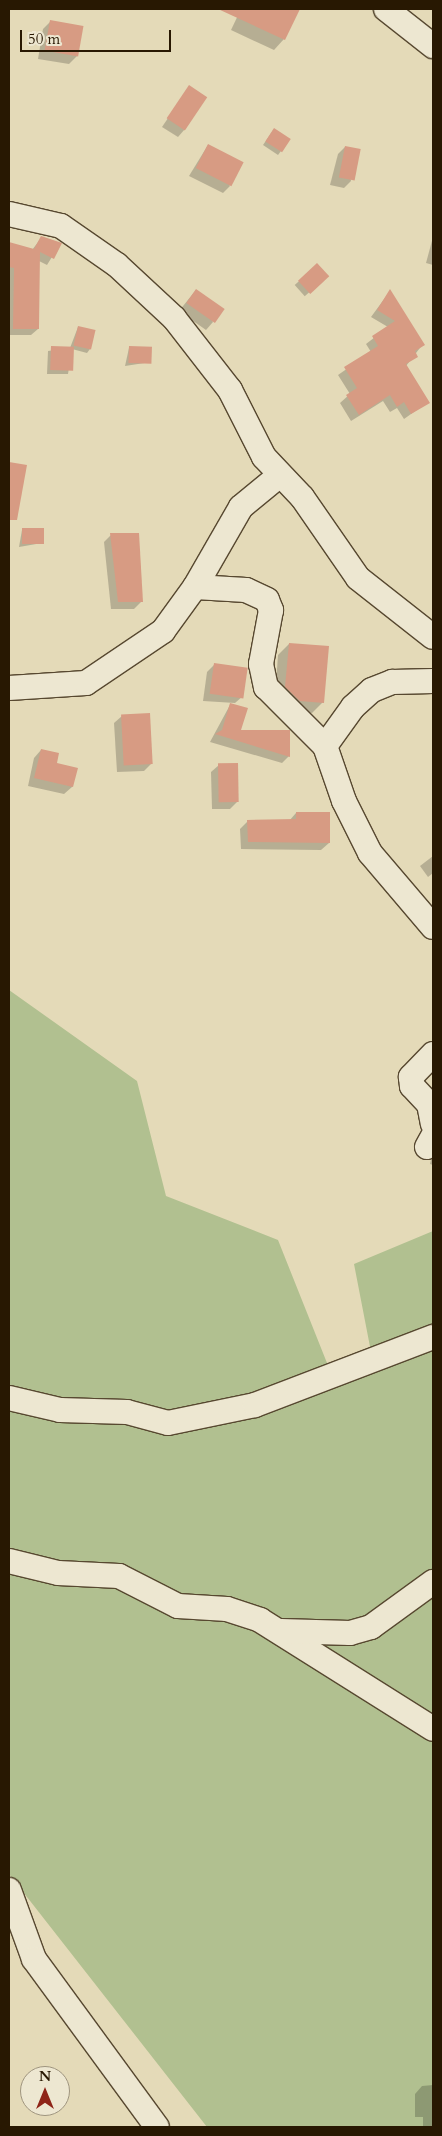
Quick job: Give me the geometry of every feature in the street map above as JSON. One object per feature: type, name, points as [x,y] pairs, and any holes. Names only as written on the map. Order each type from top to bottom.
[{"type":"street","points":[[386,9],[433,46]]},
{"type":"street","points":[[9,214],[61,226],[116,265],[174,318],[219,373],[256,445],[280,475],[302,497],[358,578],[433,637]]},
{"type":"street","points":[[9,688],[86,683],[163,631],[195,587],[241,506],[280,475]]},
{"type":"street","points":[[195,587],[246,590],[266,600],[270,619],[262,664],[266,687],[325,746],[344,802],[370,853],[433,927]]},
{"type":"street","points":[[325,746],[353,707],[372,690],[392,682],[433,681]]},
{"type":"street","points":[[433,1054],[411,1077],[412,1086],[429,1104],[433,1124]]},
{"type":"street","points":[[9,1398],[71,1411],[127,1412],[168,1423],[255,1405],[433,1337]]},
{"type":"street","points":[[9,1560],[58,1573],[119,1576],[178,1606],[236,1611],[279,1631],[433,1729]]},
{"type":"street","points":[[279,1631],[350,1633],[371,1627],[433,1582]]},
{"type":"street","points":[[9,1890],[34,1958],[157,2127]]},
{"type":"green space","points":[[9,990],[137,1081],[166,1196],[278,1240],[329,1368],[372,1357],[354,1264],[433,1231],[433,2127],[207,2127],[9,1874]]},
{"type":"building","points":[[218,9],[300,9],[285,40]]},
{"type":"building","points":[[50,20],[83,26],[78,56],[45,51]]},
{"type":"building","points":[[189,85],[207,97],[185,130],[167,118]]},
{"type":"building","points":[[274,128],[291,139],[282,152],[265,141]]},
{"type":"building","points":[[208,144],[244,162],[231,186],[196,168]]},
{"type":"building","points":[[345,146],[361,149],[355,180],[339,177]]},
{"type":"building","points":[[41,236],[62,243],[54,259],[40,252],[39,329],[13,329],[14,268],[9,267],[9,242],[34,249]]},
{"type":"building","points":[[317,263],[329,276],[310,294],[298,281]]},
{"type":"building","points":[[196,289],[225,309],[215,323],[186,303]]},
{"type":"building","points":[[390,289],[425,345],[415,351],[418,357],[406,364],[430,403],[411,414],[404,402],[397,407],[390,395],[359,415],[346,395],[357,388],[344,367],[378,346],[372,336],[395,321],[377,310]]},
{"type":"building","points":[[78,326],[96,330],[91,350],[74,345]]},
{"type":"building","points":[[51,346],[74,347],[73,371],[50,370]]},
{"type":"building","points":[[129,346],[152,347],[151,364],[128,363]]},
{"type":"building","points":[[9,462],[27,465],[17,520],[9,520]]},
{"type":"building","points":[[22,528],[44,528],[44,544],[22,544]]},
{"type":"building","points":[[110,533],[139,533],[143,602],[118,602]]},
{"type":"building","points":[[289,643],[329,646],[324,703],[300,701],[285,687]]},
{"type":"building","points":[[214,663],[248,668],[243,698],[210,694]]},
{"type":"building","points":[[230,703],[248,708],[241,730],[290,730],[290,757],[215,734],[222,730]]},
{"type":"building","points":[[150,713],[153,764],[124,765],[121,715]]},
{"type":"building","points":[[41,749],[59,753],[57,763],[78,768],[73,787],[34,778]]},
{"type":"building","points":[[218,763],[238,763],[239,802],[219,802]]},
{"type":"building","points":[[296,812],[330,812],[330,843],[248,842],[247,820],[296,819]]}]
